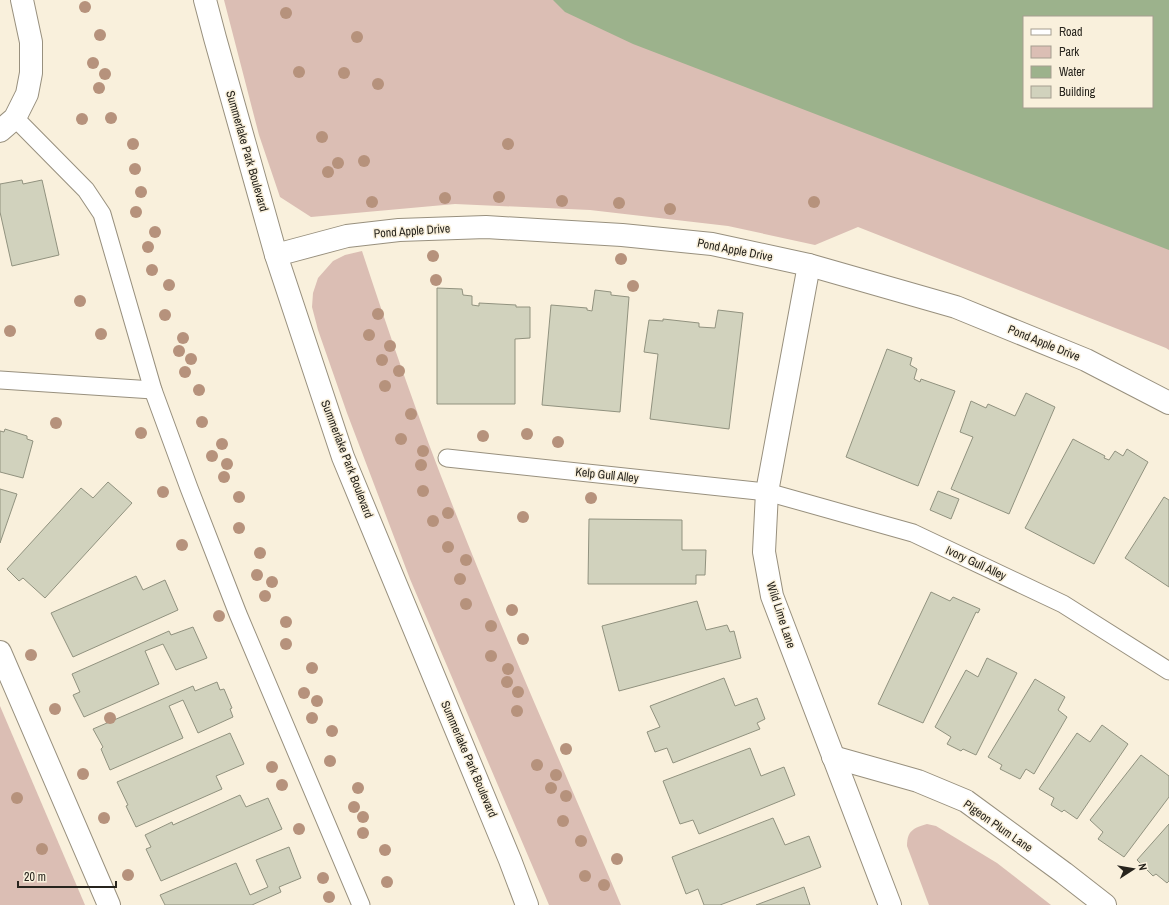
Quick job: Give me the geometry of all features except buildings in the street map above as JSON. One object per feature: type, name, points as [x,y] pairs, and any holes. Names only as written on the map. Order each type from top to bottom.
[{"type":"street","points":[[7,125],[27,94],[31,73],[31,42],[22,0]]},
{"type":"street","name":"Summerlake Park Boulevard","points":[[205,0],[276,255],[343,457],[510,860],[527,905]]},
{"type":"street","name":"Pond Apple Drive","points":[[276,255],[347,236],[399,230],[486,227],[622,235],[712,244],[809,265],[956,307],[1086,360],[1169,403]]},
{"type":"street","name":"Wild Lime Lane","points":[[809,265],[767,492],[764,552],[772,596],[890,905]]},
{"type":"street","points":[[0,652],[109,905]]},
{"type":"street","name":"Pigeon Plum Lane","points":[[833,757],[918,781],[966,801],[1105,905]]},
{"type":"lane","points":[[7,125],[86,190],[102,214],[153,390],[189,488],[238,614],[361,905]]},
{"type":"lane","points":[[0,380],[153,390]]},
{"type":"lane","name":"Kelp Gull Alley","points":[[447,458],[767,492]]},
{"type":"lane","name":"Ivory Gull Alley","points":[[767,492],[913,533],[1063,604],[1169,671]]},
{"type":"green space","points":[[224,0],[1169,0],[1169,350],[858,227],[815,245],[728,226],[590,210],[455,204],[311,217],[280,197],[259,135]]},
{"type":"green space","points":[[362,251],[405,378],[452,504],[514,655],[621,905],[549,905],[410,579],[347,413],[318,330],[312,307],[313,293],[318,278],[333,261],[345,255]]},
{"type":"green space","points":[[0,706],[85,905],[0,905]]},
{"type":"green space","points":[[927,824],[936,826],[997,863],[1051,905],[929,905],[907,846],[908,837],[912,831]]},
{"type":"water","points":[[553,0],[1169,0],[1169,250],[633,44],[565,12]]}]
